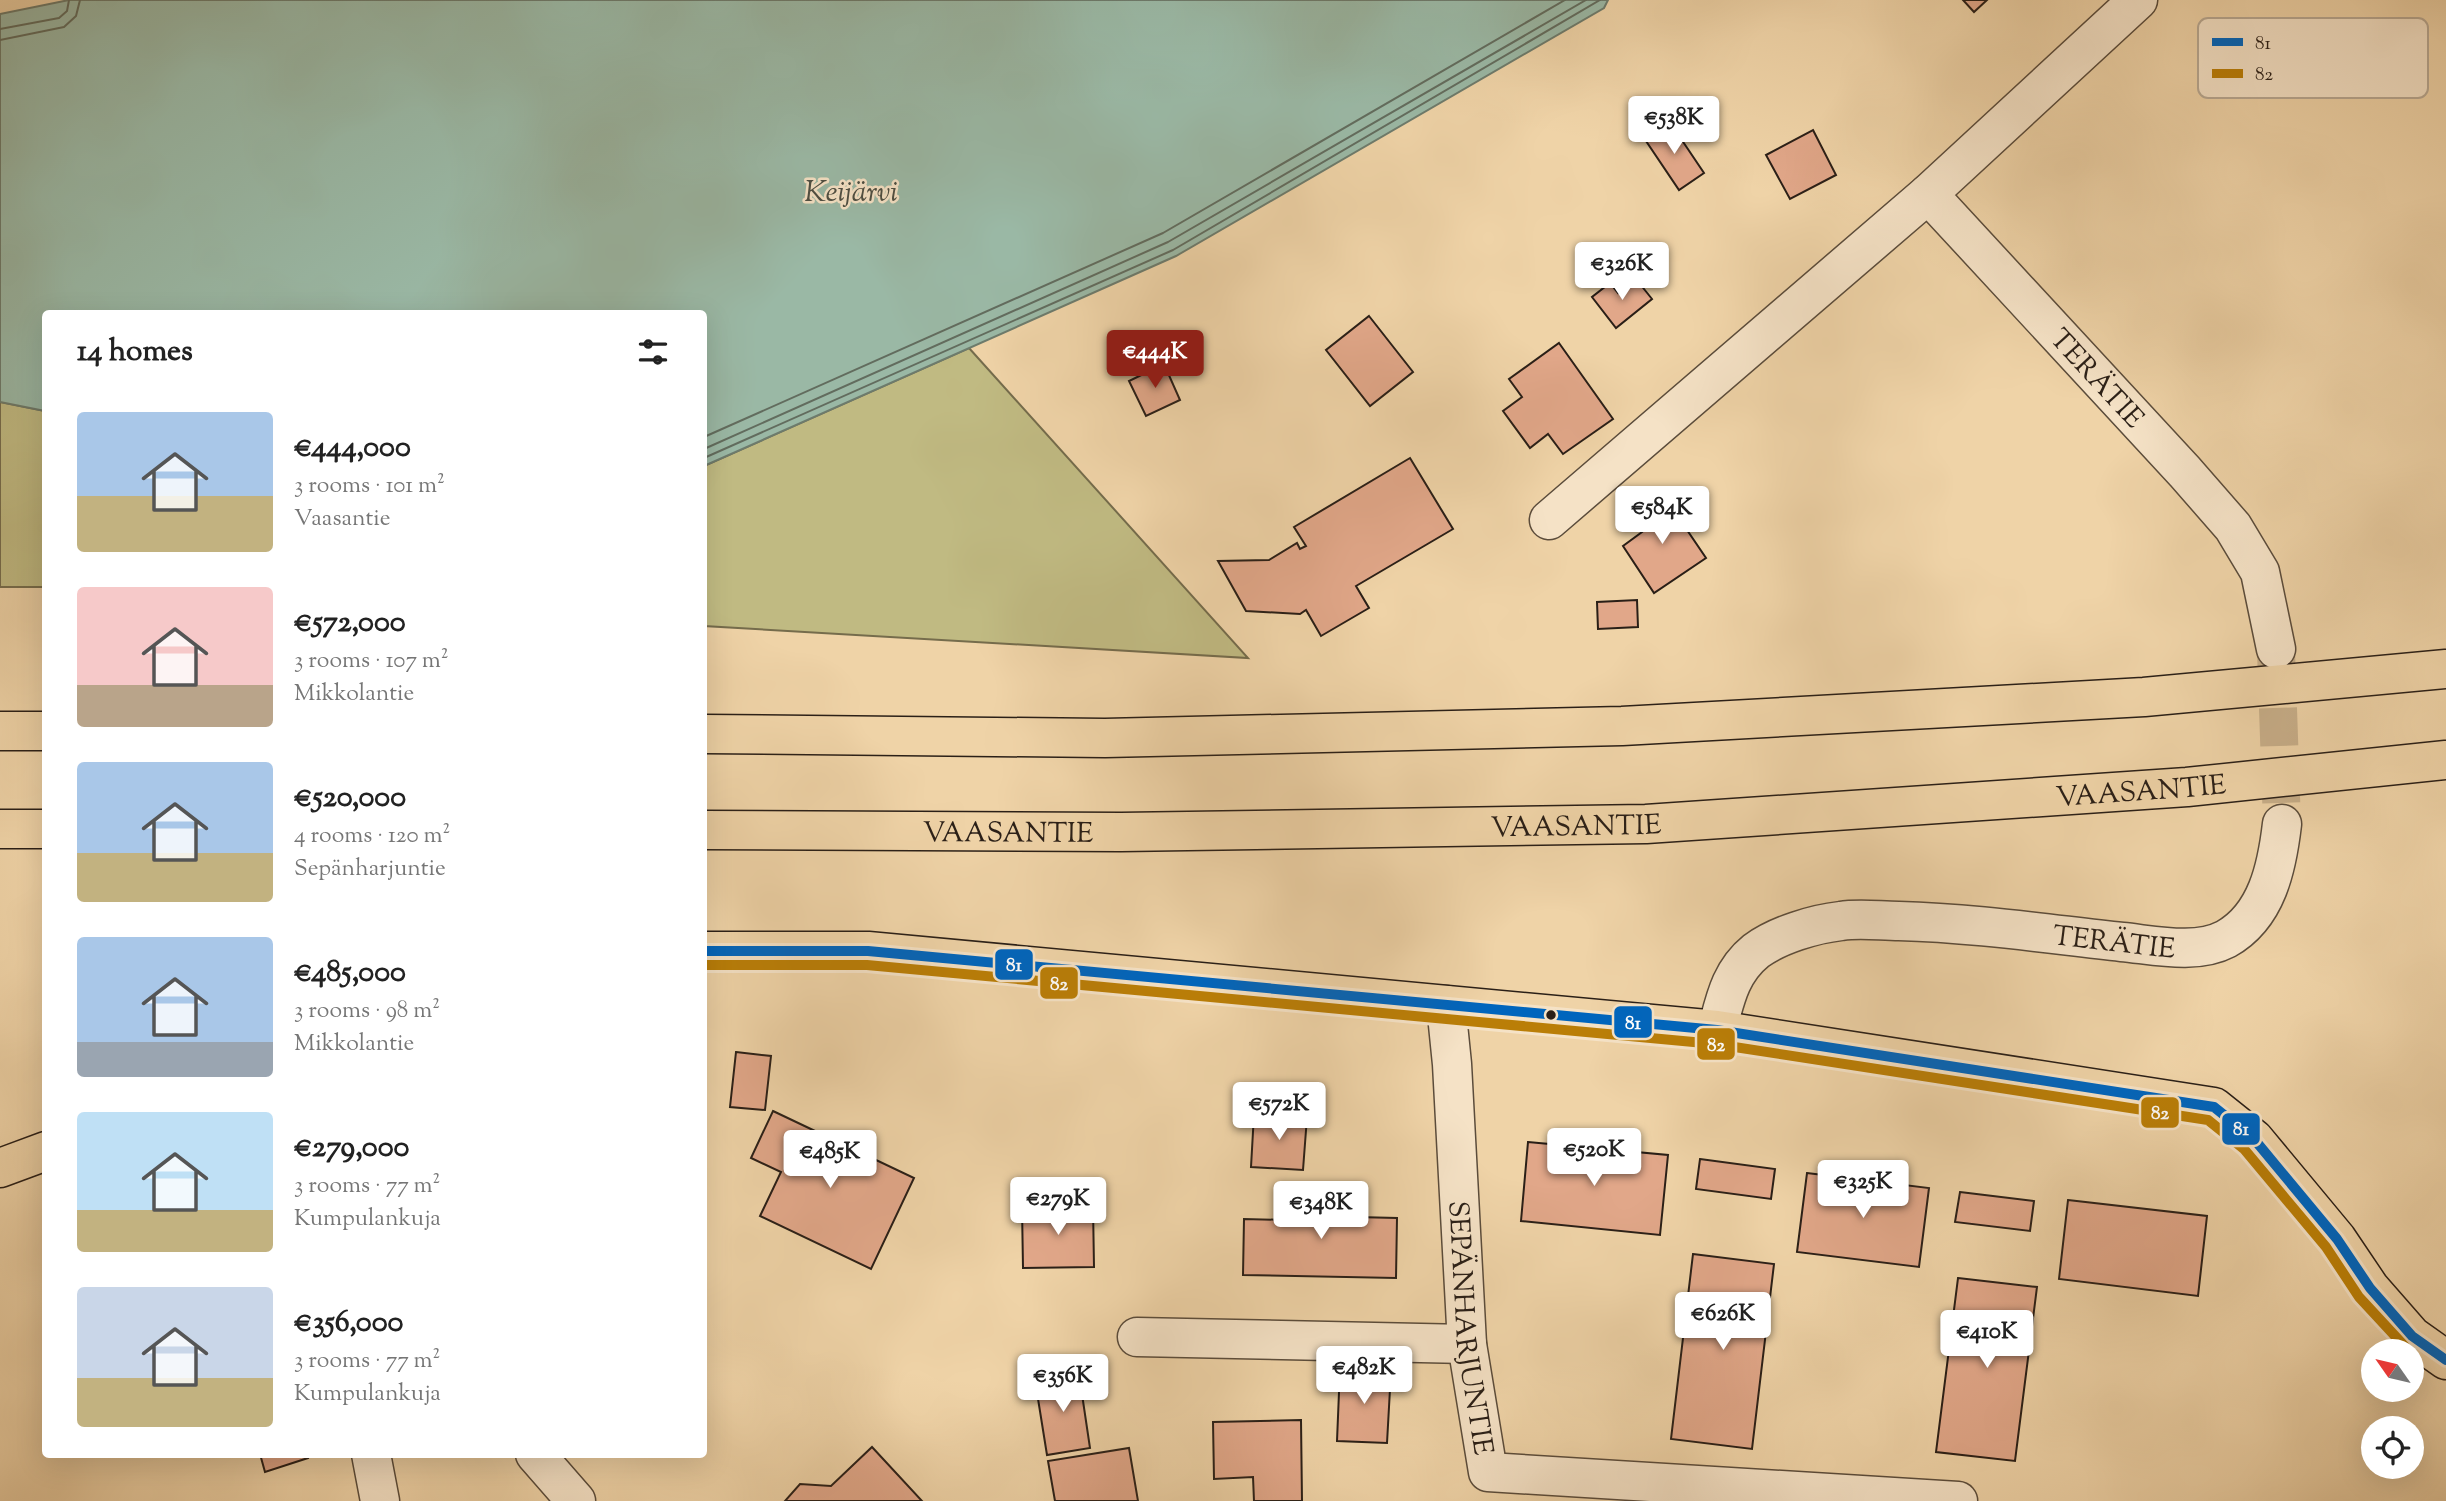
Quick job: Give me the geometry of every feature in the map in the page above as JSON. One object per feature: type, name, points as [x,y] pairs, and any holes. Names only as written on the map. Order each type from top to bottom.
[{"type":"main road","points":[[707,734],[1105,738],[1622,726],[2144,697],[2446,669]]},
{"type":"main road","points":[[0,731],[42,731]]},
{"type":"main road","name":"VAASANTIE","points":[[707,831],[1121,832],[1646,824],[2187,787],[2446,760]]},
{"type":"main road","points":[[0,829],[42,829]]},
{"type":"main road","points":[[707,951],[868,951],[1717,1030],[2214,1107],[2254,1139],[2337,1239],[2370,1288],[2412,1336],[2446,1360]]},
{"type":"main road","points":[[0,1168],[42,1152]]},
{"type":"street","points":[[1549,520],[1928,194],[2138,0]]},
{"type":"street","name":"TERÄTIE","points":[[1928,194],[2233,527],[2260,572],[2276,649]]},
{"type":"street","name":"TERÄTIE","points":[[1717,1030],[1729,985],[1757,951],[1789,935],[1843,920],[1944,922],[2167,947],[2209,946],[2227,939],[2248,922],[2257,909],[2275,870],[2282,824]]},
{"type":"street","name":"SEPÄNHARJUNTIE","points":[[1446,1005],[1452,1064],[1467,1344],[1488,1472],[1958,1501]]},
{"type":"street","points":[[1137,1337],[1467,1344]]},
{"type":"street","points":[[373,1458],[380,1501]]},
{"type":"street","points":[[538,1458],[576,1501]]},
{"type":"shaded area","points":[[969,348],[1248,658],[707,626],[707,465]]},
{"type":"shaded area","points":[[0,402],[42,410],[42,587],[0,587]]},
{"type":"water","name":"Keijärvi","points":[[69,0],[1608,0],[1604,8],[1176,256],[707,465],[707,310],[42,310],[42,410],[0,402],[0,14]]},
{"type":"building","points":[[1963,0],[1987,0],[1974,12]]},
{"type":"building","points":[[1669,121],[1704,173],[1679,190],[1644,138]]},
{"type":"building","points":[[1813,130],[1836,175],[1790,199],[1766,155]]},
{"type":"building","points":[[1636,279],[1652,299],[1616,328],[1592,297],[1610,283],[1618,293]]},
{"type":"building","points":[[1369,316],[1413,372],[1370,406],[1326,350]]},
{"type":"building","points":[[1559,343],[1613,419],[1563,454],[1548,434],[1530,448],[1503,411],[1522,397],[1509,379]]},
{"type":"building","points":[[1164,364],[1180,400],[1146,416],[1129,381]]},
{"type":"building","points":[[1410,458],[1453,529],[1356,586],[1369,608],[1321,636],[1306,610],[1300,614],[1246,611],[1218,561],[1269,560],[1297,543],[1300,549],[1306,546],[1294,527]]},
{"type":"building","points":[[1664,496],[1706,558],[1654,593],[1623,546],[1642,532],[1632,517]]},
{"type":"building","points":[[1637,600],[1638,627],[1598,629],[1597,602]]},
{"type":"building","points":[[736,1052],[771,1056],[765,1110],[730,1107]]},
{"type":"building","points":[[773,1111],[914,1178],[871,1269],[760,1216],[781,1172],[751,1158]]},
{"type":"building","points":[[1254,1114],[1307,1117],[1303,1170],[1251,1167]]},
{"type":"building","points":[[1528,1142],[1668,1155],[1660,1235],[1521,1221]]},
{"type":"building","points":[[1700,1159],[1775,1169],[1771,1199],[1696,1189]]},
{"type":"building","points":[[1807,1173],[1929,1188],[1919,1267],[1797,1252]]},
{"type":"building","points":[[1309,1183],[1335,1183],[1334,1201],[1356,1202],[1356,1217],[1397,1218],[1396,1278],[1243,1275],[1244,1219],[1287,1220],[1288,1200],[1309,1201]]},
{"type":"building","points":[[1960,1192],[2034,1201],[2030,1231],[1955,1222]]},
{"type":"building","points":[[2068,1200],[2207,1216],[2198,1296],[2059,1279]]},
{"type":"building","points":[[1093,1206],[1094,1267],[1023,1268],[1022,1207]]},
{"type":"building","points":[[1693,1254],[1774,1264],[1752,1449],[1671,1439]]},
{"type":"building","points":[[1958,1278],[2037,1287],[2015,1461],[1936,1452]]},
{"type":"building","points":[[1340,1368],[1391,1371],[1387,1443],[1337,1441]]},
{"type":"building","points":[[1079,1374],[1090,1448],[1047,1455],[1035,1380]]},
{"type":"building","points":[[1301,1420],[1302,1501],[1254,1501],[1253,1477],[1214,1479],[1213,1422]]},
{"type":"building","points":[[872,1447],[922,1501],[785,1501],[800,1484],[831,1486]]},
{"type":"building","points":[[1129,1448],[1138,1501],[1055,1501],[1048,1461]]},
{"type":"building","points":[[261,1458],[308,1458],[265,1472]]},
{"type":"tunnel","points":[[2276,651],[2282,824]]},
{"type":"transit line","name":"81","points":[[707,951],[868,951],[1717,1030],[2214,1107],[2254,1139],[2337,1239],[2370,1288],[2412,1336],[2446,1360]]},
{"type":"transit line","name":"82","points":[[707,965],[867,965],[1715,1044],[2208,1120],[2244,1149],[2326,1247],[2359,1297],[2398,1339]]}]
